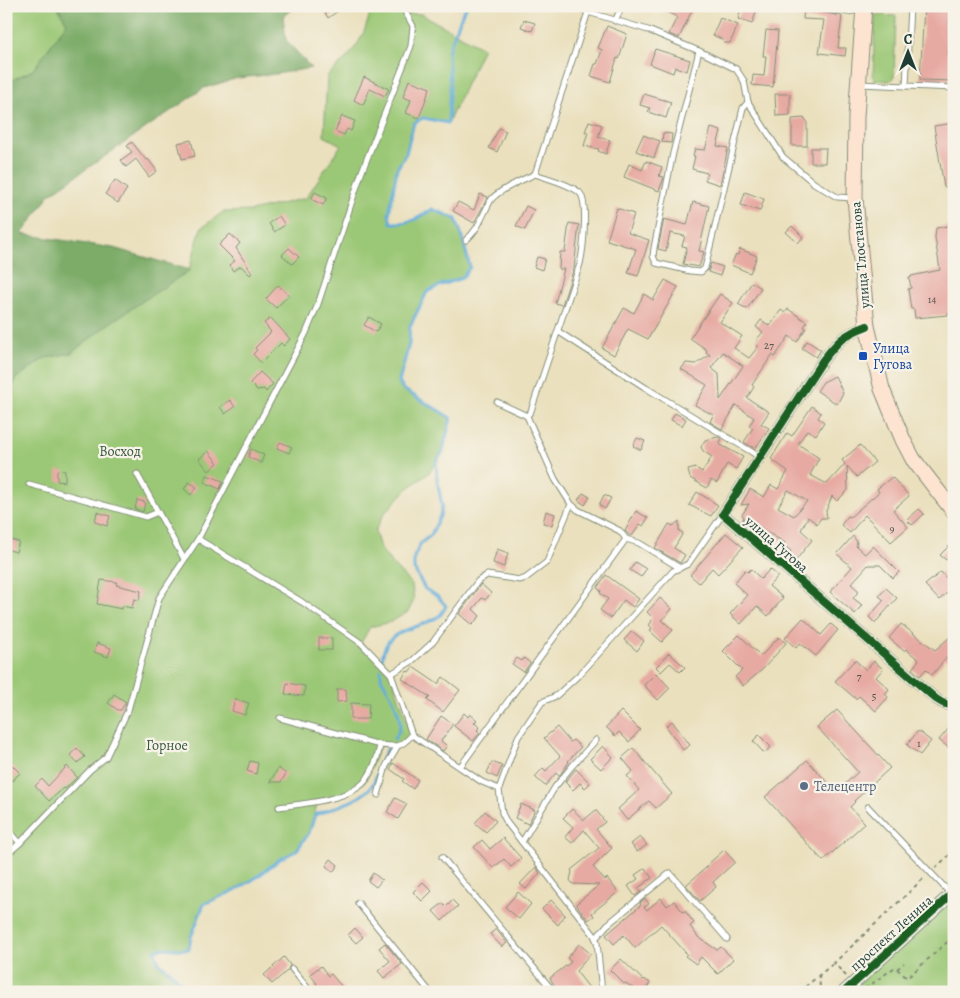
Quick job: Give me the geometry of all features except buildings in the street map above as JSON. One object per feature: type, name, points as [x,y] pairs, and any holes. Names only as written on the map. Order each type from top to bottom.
[{"type":"main road","name":"улица Тлостанова","points":[[863,8],[855,198],[867,326],[882,388],[903,440],[918,466],[954,512]]},
{"type":"street","points":[[723,514],[823,360],[839,340],[867,326]]},
{"type":"street","name":"улица Гугова","points":[[723,514],[936,699],[952,707]]},
{"type":"street","name":"проспект Ленина","points":[[844,992],[953,893]]},
{"type":"lane","points":[[6,855],[20,843],[90,770],[106,757],[128,710],[158,598],[198,539],[306,333],[318,304],[361,174],[411,46],[413,26],[402,6]]},
{"type":"lane","points":[[576,6],[588,12],[648,30],[736,69],[744,81],[748,102],[783,157],[814,183],[837,197],[855,198]]},
{"type":"lane","points":[[616,21],[622,6]]},
{"type":"lane","points":[[810,6],[848,12],[863,8]]},
{"type":"lane","points":[[906,86],[910,6]]},
{"type":"lane","points":[[536,174],[588,12]]},
{"type":"lane","points":[[698,51],[657,229],[652,256],[656,263],[690,271],[700,272],[705,268],[743,108],[748,102]]},
{"type":"lane","points":[[859,84],[954,88]]},
{"type":"lane","points":[[466,240],[475,233],[492,198],[520,181],[536,174],[570,187],[580,193],[584,200],[584,244],[580,264],[531,411],[527,416]]},
{"type":"lane","points":[[558,332],[760,457]]},
{"type":"lane","points":[[497,402],[527,416],[555,479],[571,504],[578,510],[620,531],[626,539],[639,543],[680,568]]},
{"type":"lane","points":[[137,474],[184,559]]},
{"type":"lane","points":[[30,484],[146,517],[158,512]]},
{"type":"lane","points":[[391,674],[412,661],[434,642],[478,581],[487,575],[520,580],[526,578],[546,562],[571,504]]},
{"type":"lane","points":[[602,992],[596,938],[507,823],[502,812],[499,789],[518,737],[542,702],[556,696],[581,673],[673,571],[688,564],[723,514]]},
{"type":"lane","points":[[198,539],[302,602],[361,643],[391,674],[412,734],[435,752],[460,766],[482,782],[499,789]]},
{"type":"lane","points":[[460,766],[626,539]]},
{"type":"lane","points":[[280,718],[380,745],[402,746],[412,734]]},
{"type":"lane","points":[[522,842],[555,787],[596,740]]},
{"type":"lane","points":[[278,807],[345,795],[365,782],[377,758],[380,745]]},
{"type":"lane","points":[[378,795],[386,766],[397,747]]},
{"type":"lane","points":[[868,807],[930,872],[953,893]]},
{"type":"lane","points":[[6,827],[20,843]]},
{"type":"lane","points":[[442,857],[554,992]]},
{"type":"lane","points":[[596,938],[607,925],[670,873],[727,939]]},
{"type":"lane","points":[[358,903],[430,992]]},
{"type":"lane","points":[[292,969],[311,992]]},
{"type":"path","points":[[799,992],[834,963],[954,851]]},
{"type":"path","points":[[897,969],[907,978],[954,936]]},
{"type":"path","points":[[834,963],[846,976]]},
{"type":"path","points":[[861,992],[904,963]]},
{"type":"path","points":[[815,992],[820,988],[819,974]]},
{"type":"green space","points":[[6,6],[57,6],[67,23],[33,70],[6,83]]},
{"type":"green space","points":[[57,6],[298,6],[283,16],[286,40],[311,68],[238,78],[204,88],[50,194],[22,234],[113,248],[190,270],[111,322],[71,353],[45,358],[15,379],[6,426],[6,83],[33,70],[67,23]]},
{"type":"green space","name":"Горное","points":[[371,6],[402,6],[406,14],[421,14],[483,48],[448,123],[423,118],[414,123],[406,153],[397,169],[389,214],[392,223],[403,223],[413,220],[423,216],[432,209],[456,219],[470,267],[462,278],[427,292],[410,326],[409,344],[399,382],[403,389],[451,419],[442,453],[429,473],[407,489],[384,514],[375,531],[380,548],[412,585],[414,600],[408,612],[391,622],[370,627],[361,643],[391,674],[412,735],[402,746],[380,745],[365,782],[345,795],[318,801],[309,833],[296,851],[280,859],[236,890],[204,904],[191,937],[189,949],[163,948],[155,950],[158,962],[173,974],[187,992],[6,992],[6,484],[10,473],[6,426],[15,379],[45,358],[71,353],[111,322],[189,270],[201,228],[223,212],[251,211],[306,198],[341,145],[324,136],[327,76],[356,46],[369,18]]},
{"type":"green space","points":[[875,15],[896,16],[894,77],[890,81],[875,80],[873,76]]},
{"type":"green space","points":[[954,892],[954,992],[844,992]]},
{"type":"waterway","points":[[382,659],[385,648],[396,635],[430,621],[440,615],[446,606],[437,596],[425,589],[414,569],[414,557],[421,543],[431,535],[440,516],[442,506],[436,462],[442,453],[451,418],[403,389],[399,382],[409,344],[410,326],[427,292],[462,278],[470,267],[456,219],[432,209],[413,220],[403,223],[391,223],[389,214],[397,169],[406,153],[414,123],[423,118],[448,123],[450,85],[448,51],[467,6]]},
{"type":"waterway","points":[[381,670],[381,678],[398,713],[400,724],[394,739]]},
{"type":"waterway","points":[[187,992],[173,974],[158,962],[155,950],[163,948],[189,949],[191,937],[204,904],[236,890],[280,859],[296,851],[309,833],[315,815],[355,800],[368,790],[373,784],[388,748]]},
{"type":"cycle path","points":[[867,326],[852,332],[842,339],[823,360],[723,514],[936,699],[945,704],[954,704]]},
{"type":"cycle path","points":[[844,992],[954,892]]},
{"type":"place","name":"Улица Гугова","points":[[863,356]]},
{"type":"place","name":"Телецентр","points":[[804,786]]},
{"type":"park label","name":"Восход","points":[[120,451]]}]
